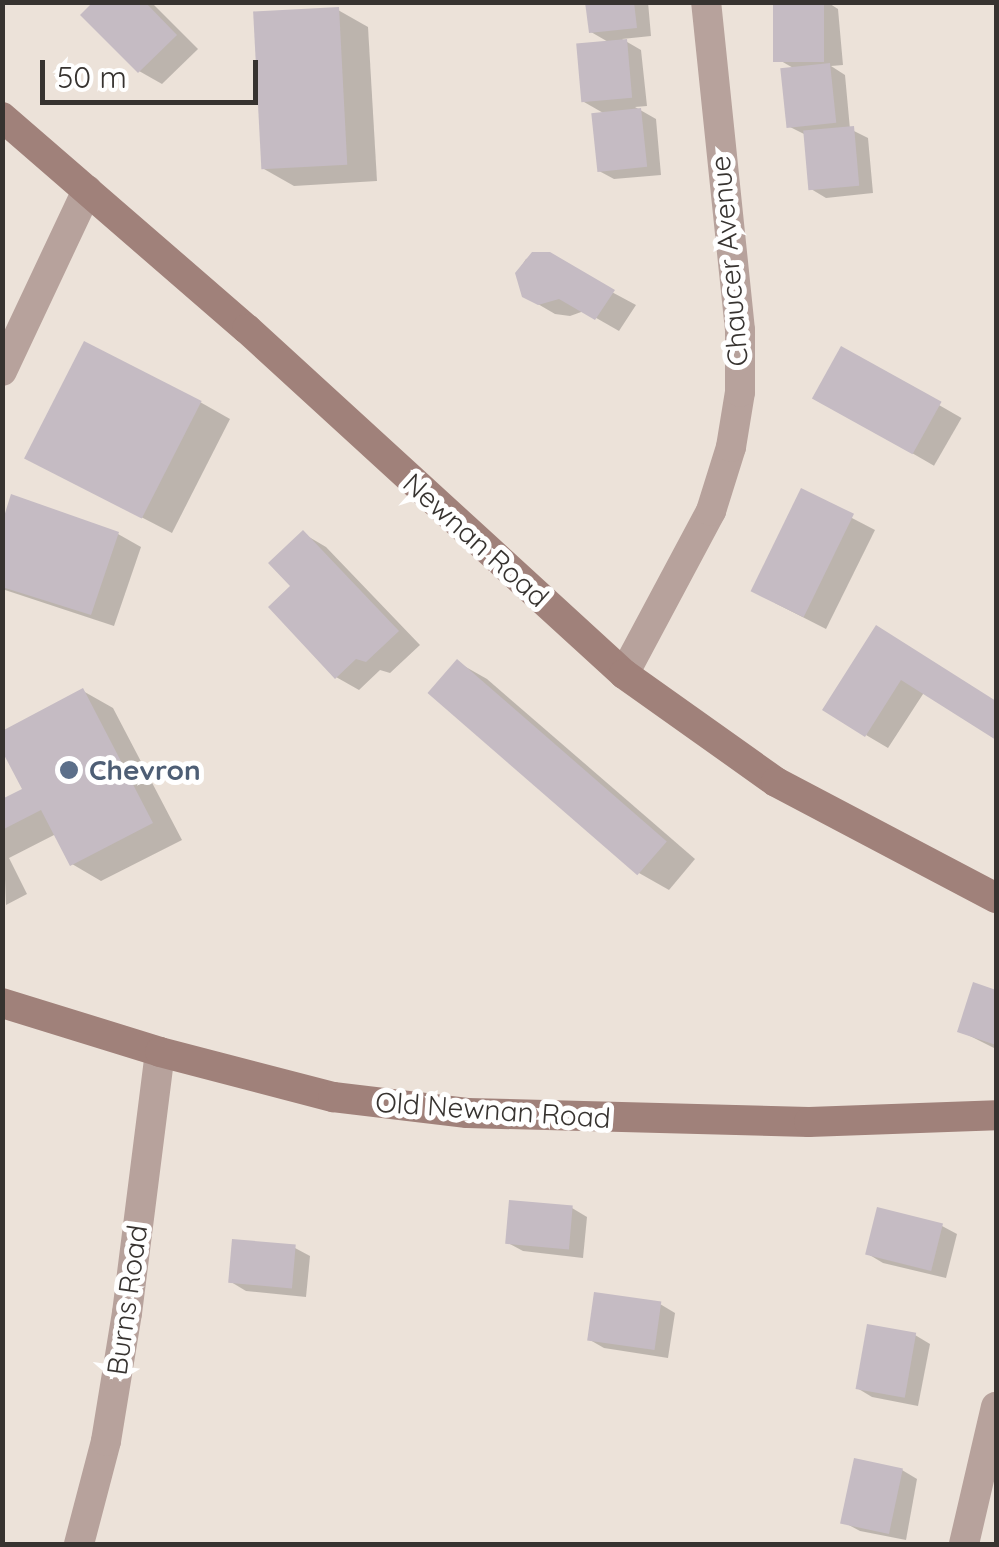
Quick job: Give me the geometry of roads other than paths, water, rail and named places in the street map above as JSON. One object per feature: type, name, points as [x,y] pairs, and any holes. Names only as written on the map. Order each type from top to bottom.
[{"type":"main road","name":"Newnan Road","points":[[2,117],[247,329],[624,674],[776,782],[996,898]]},
{"type":"main road","name":"Old Newnan Road","points":[[2,1003],[160,1052],[333,1097],[468,1113],[809,1122],[996,1115]]},
{"type":"street","name":"Chaucer Avenue","points":[[624,674],[711,512],[731,447],[740,392],[740,330],[706,2]]},
{"type":"street","points":[[2,371],[86,190]]},
{"type":"street","name":"Burns Road","points":[[79,1544],[106,1441],[160,1052]]},
{"type":"street","points":[[964,1544],[996,1407]]},
{"type":"place","name":"Chevron","points":[[69,770]]}]
